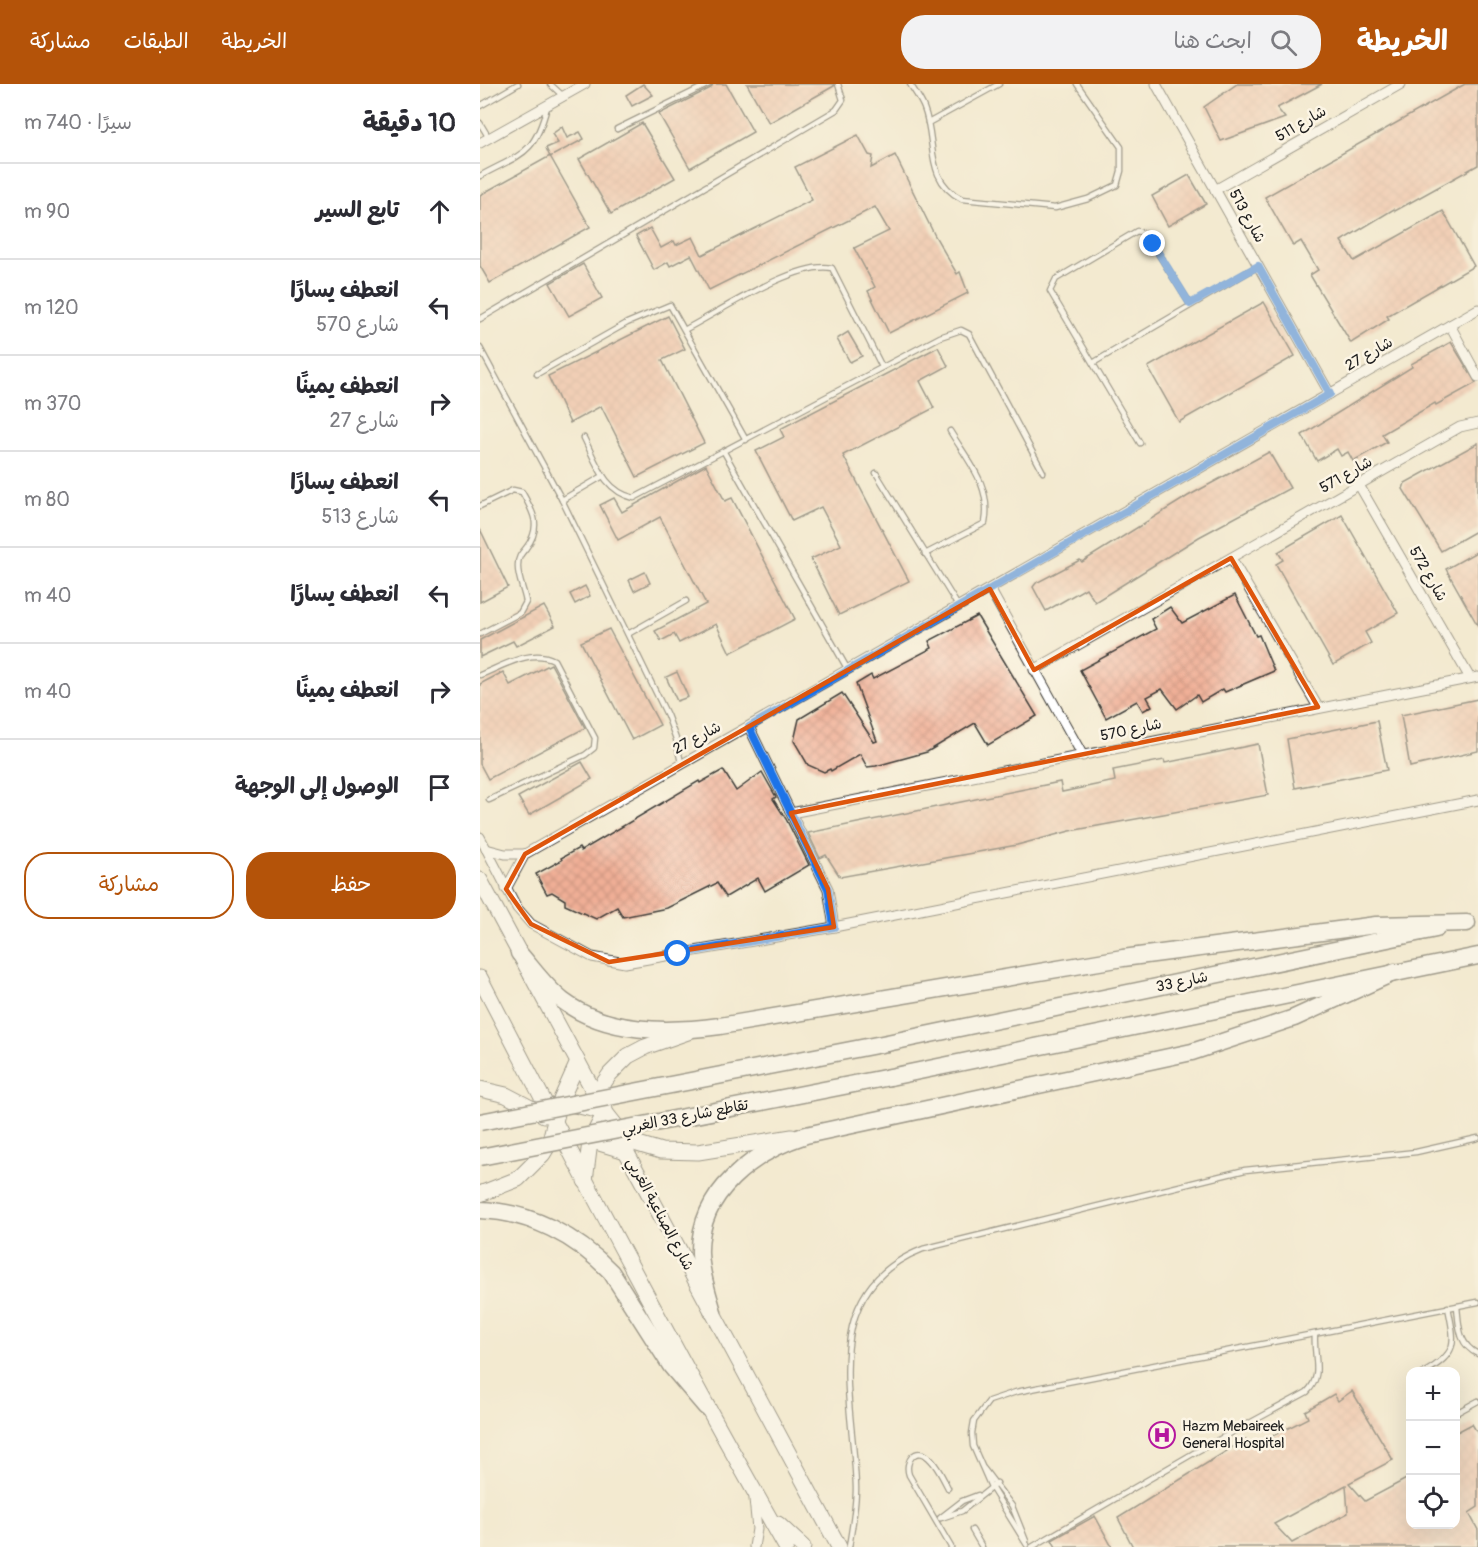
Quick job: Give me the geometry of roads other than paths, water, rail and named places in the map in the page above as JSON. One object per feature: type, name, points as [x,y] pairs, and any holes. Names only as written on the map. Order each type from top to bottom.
[{"type":"highway","points":[[519,953],[552,990],[590,1016],[632,1027],[659,1030],[700,1029],[1114,959],[1376,925],[1473,922]]},
{"type":"highway","name":"شارع 33","points":[[480,1122],[887,1043],[1473,922]]},
{"type":"highway","points":[[713,1312],[700,1254],[701,1235],[712,1207],[729,1181],[751,1160],[777,1145],[806,1135],[1192,1052],[1294,1018],[1395,972],[1478,957]]},
{"type":"highway","name":"تقاطع شارع 33 الغربي","points":[[480,1157],[891,1077],[1395,972]]},
{"type":"highway","points":[[480,1210],[508,1213],[542,1223],[572,1239],[599,1260],[611,1272],[671,1366],[706,1407]]},
{"type":"main road","name":"شارع الصناعية الغربي","points":[[480,880],[839,1547]]},
{"type":"main road","points":[[480,978],[706,1407],[786,1547]]},
{"type":"main road","points":[[585,1181],[590,1142],[605,1112],[603,1084],[620,1063],[645,1047],[700,1029]]},
{"type":"main road","points":[[480,1194],[508,1185],[527,1172],[543,1154],[556,1121],[560,1102],[578,1062]]},
{"type":"main road","points":[[480,1089],[506,1095],[590,1142],[626,1151]]},
{"type":"main road","points":[[537,1089],[560,1102],[605,1112],[628,1141],[678,1154],[806,1135]]},
{"type":"main road","points":[[767,1514],[803,1547]]},
{"type":"street","points":[[480,143],[585,84]]},
{"type":"street","name":"شارع 513","points":[[1156,84],[1330,394]]},
{"type":"street","name":"شارع 511","points":[[1215,190],[1401,84]]},
{"type":"street","name":"شارع 27","points":[[525,854],[1478,309]]},
{"type":"street","points":[[1450,325],[1478,377]]},
{"type":"street","name":"شارع 571","points":[[1034,670],[1460,427],[1478,423]]},
{"type":"street","name":"شارع 572","points":[[1359,484],[1474,677]]},
{"type":"street","points":[[1231,558],[1318,707]]},
{"type":"street","points":[[990,589],[1083,756]]},
{"type":"street","name":"شارع 570","points":[[791,813],[1474,677]]},
{"type":"street","points":[[749,727],[828,889],[834,927]]},
{"type":"street","points":[[480,837],[506,889],[521,914],[531,924],[592,957],[609,962],[625,963],[834,927],[1478,800]]},
{"type":"street","points":[[486,849],[505,854],[525,854],[506,889]]},
{"type":"street","points":[[752,1488],[757,1515],[754,1547]]},
{"type":"lane","points":[[480,106],[518,84]]},
{"type":"lane","points":[[550,84],[563,96]]},
{"type":"lane","points":[[617,129],[709,84]]},
{"type":"lane","points":[[480,319],[836,110],[843,100],[838,84]]},
{"type":"lane","points":[[910,84],[924,107],[936,171],[943,186],[952,194],[962,199],[1055,208],[1088,199],[1117,185],[1121,171],[1121,147],[1077,84]]},
{"type":"lane","points":[[928,123],[999,84]]},
{"type":"lane","points":[[480,176],[528,150],[540,134],[547,106]]},
{"type":"lane","points":[[480,123],[489,138]]},
{"type":"lane","points":[[1140,443],[1050,291],[1056,279],[1137,231],[1146,234],[1190,304]]},
{"type":"lane","points":[[686,329],[795,271],[824,266],[832,268],[882,367]]},
{"type":"lane","points":[[1093,363],[1258,266]]},
{"type":"lane","points":[[537,374],[627,323],[670,305],[686,329],[746,440]]},
{"type":"lane","points":[[584,438],[603,476],[618,494],[634,498],[952,331],[961,330],[969,334],[1042,472]]},
{"type":"lane","points":[[480,348],[562,500],[667,715],[676,739],[681,764]]},
{"type":"lane","points":[[926,554],[985,523],[988,506],[986,491],[950,431]]},
{"type":"lane","points":[[724,452],[848,670]]},
{"type":"lane","points":[[876,473],[958,607]]},
{"type":"lane","points":[[562,500],[603,476]]},
{"type":"lane","points":[[480,506],[513,490],[522,492],[535,516],[537,525],[533,536],[519,556],[517,567],[526,602],[520,613],[480,634]]},
{"type":"lane","points":[[627,634],[686,601]]},
{"type":"lane","points":[[480,675],[531,656],[544,655],[554,660],[595,738],[594,748],[585,755],[489,800]]},
{"type":"lane","points":[[849,1547],[856,1489],[846,1386],[848,1348],[856,1314],[864,1296],[874,1280],[897,1262],[923,1249],[1221,1175],[1270,1167],[1416,1152],[1478,1138]]},
{"type":"lane","points":[[1029,1546],[1011,1523],[991,1487],[973,1446],[974,1421],[989,1401],[1001,1395],[1478,1302]]},
{"type":"lane","points":[[1457,1306],[1466,1348],[1478,1354]]},
{"type":"lane","points":[[1432,1367],[1448,1357],[1453,1349],[1454,1342],[1448,1307]]},
{"type":"lane","points":[[1029,1546],[1307,1392],[1316,1383],[1318,1375],[1313,1353],[1315,1335]]},
{"type":"lane","points":[[1460,1410],[1478,1401]]},
{"type":"lane","points":[[948,1488],[930,1458],[923,1454],[915,1454],[908,1459],[906,1467],[909,1475],[939,1519],[951,1547]]},
{"type":"lane","points":[[982,1467],[997,1483],[1012,1506],[1029,1546]]},
{"type":"lane","points":[[939,1519],[962,1501],[978,1495],[997,1483]]},
{"type":"lane","points":[[939,1519],[962,1511],[978,1495]]},
{"type":"lane","points":[[972,1530],[982,1547]]},
{"type":"place","name":"Hazm Mebaireek General Hospital","points":[[1162,1435]]}]
